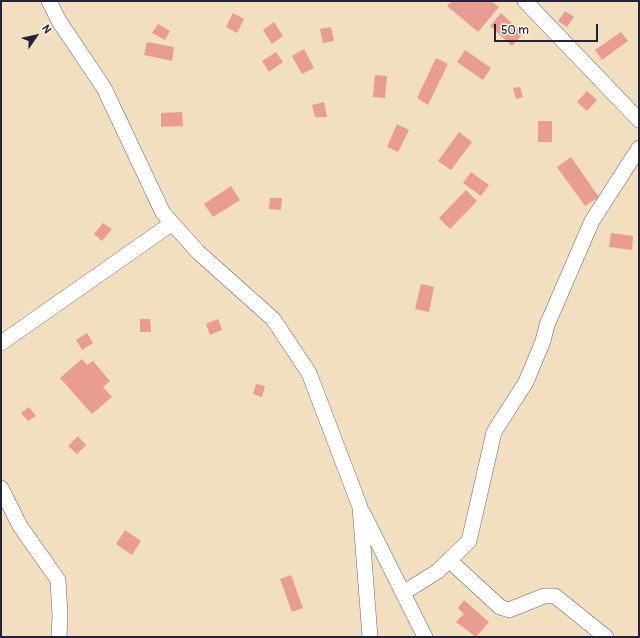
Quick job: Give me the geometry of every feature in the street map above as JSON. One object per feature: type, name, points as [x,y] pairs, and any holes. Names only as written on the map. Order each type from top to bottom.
[{"type":"street","points":[[49,1],[59,21],[104,88],[163,213],[171,224],[198,252],[273,319],[309,373],[360,507],[424,637]]},
{"type":"street","points":[[525,1],[639,120]]},
{"type":"street","points":[[403,593],[438,571],[469,541],[494,432],[526,382],[543,341],[547,325],[592,221],[639,148]]},
{"type":"street","points":[[1,343],[171,224]]},
{"type":"street","points":[[1,488],[20,526],[58,580],[60,616],[59,637]]},
{"type":"street","points":[[360,507],[370,637]]},
{"type":"street","points":[[449,560],[500,607],[509,610],[544,596],[555,596],[606,637]]},
{"type":"building","points":[[452,1],[491,1],[499,7],[478,32],[447,6]]},
{"type":"building","points":[[565,11],[574,17],[567,27],[558,21]]},
{"type":"building","points":[[233,13],[244,19],[237,33],[226,27]]},
{"type":"building","points":[[501,13],[523,34],[512,46],[490,26]]},
{"type":"building","points":[[274,22],[283,36],[272,44],[263,30]]},
{"type":"building","points":[[158,24],[170,31],[165,40],[152,33]]},
{"type":"building","points":[[331,27],[334,41],[323,43],[320,29]]},
{"type":"building","points":[[621,32],[628,41],[602,60],[595,50]]},
{"type":"building","points":[[147,42],[174,47],[172,61],[144,55]]},
{"type":"building","points":[[304,49],[314,68],[302,74],[292,56]]},
{"type":"building","points":[[465,50],[491,68],[483,80],[457,62]]},
{"type":"building","points":[[276,52],[283,62],[269,72],[262,61]]},
{"type":"building","points":[[436,58],[448,64],[428,105],[417,98]]},
{"type":"building","points":[[375,75],[387,76],[385,98],[373,97]]},
{"type":"building","points":[[520,87],[523,97],[516,99],[513,88]]},
{"type":"building","points":[[587,91],[597,100],[587,111],[577,102]]},
{"type":"building","points":[[324,102],[327,117],[315,117],[312,105]]},
{"type":"building","points":[[182,112],[183,126],[161,127],[161,113]]},
{"type":"building","points":[[538,121],[552,121],[552,142],[538,142]]},
{"type":"building","points":[[397,124],[409,130],[398,152],[387,147]]},
{"type":"building","points":[[459,132],[472,142],[451,170],[438,161]]},
{"type":"building","points":[[571,157],[599,197],[585,206],[557,167]]},
{"type":"building","points":[[471,172],[489,185],[481,196],[463,183]]},
{"type":"building","points":[[231,186],[240,200],[213,217],[204,204]]},
{"type":"building","points":[[466,190],[477,201],[450,229],[439,218]]},
{"type":"building","points":[[270,198],[282,198],[281,210],[269,209]]},
{"type":"building","points":[[103,223],[112,229],[102,241],[94,234]]},
{"type":"building","points":[[611,233],[633,236],[632,250],[609,247]]},
{"type":"building","points":[[421,284],[434,287],[429,312],[415,309]]},
{"type":"building","points":[[140,319],[150,319],[151,332],[140,332]]},
{"type":"building","points":[[218,319],[222,330],[210,335],[206,324]]},
{"type":"building","points":[[87,333],[93,343],[82,350],[76,340]]},
{"type":"building","points":[[82,359],[87,365],[93,361],[110,381],[103,387],[112,397],[92,414],[60,378]]},
{"type":"building","points":[[256,384],[265,386],[262,397],[253,394]]},
{"type":"building","points":[[29,407],[36,416],[28,421],[21,413]]},
{"type":"building","points":[[78,436],[86,445],[77,454],[68,446]]},
{"type":"building","points":[[125,530],[141,541],[132,555],[116,544]]},
{"type":"building","points":[[291,575],[303,608],[292,612],[280,579]]},
{"type":"building","points":[[464,600],[489,622],[476,637],[456,622],[464,614],[458,608]]}]
